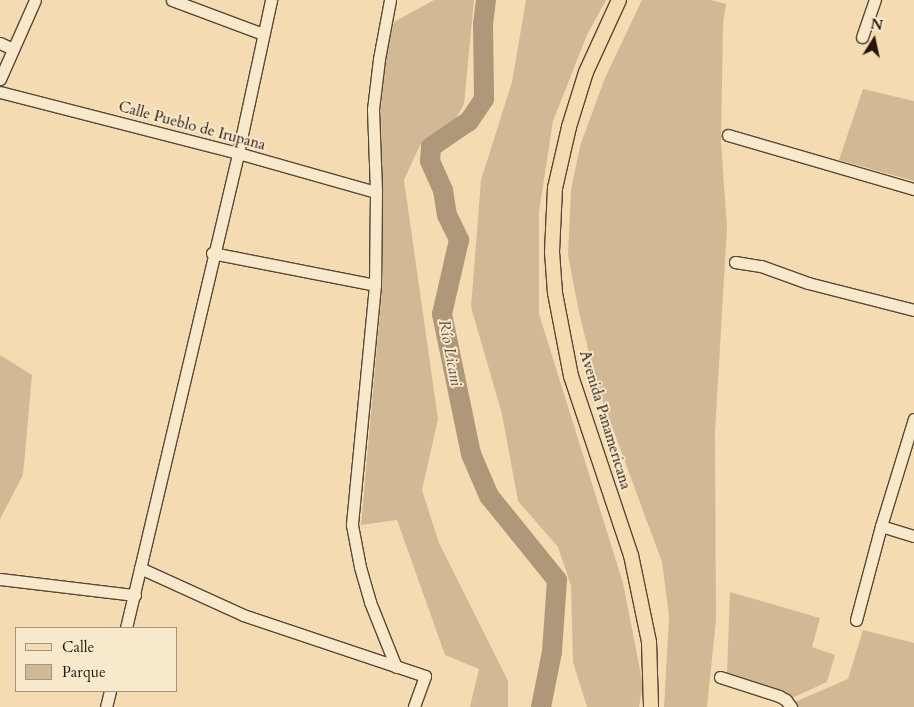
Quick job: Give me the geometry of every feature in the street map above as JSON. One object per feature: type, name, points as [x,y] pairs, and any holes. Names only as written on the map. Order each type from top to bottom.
[{"type":"main road","name":"Avenida Panamericana","points":[[619,0],[586,72],[569,127],[555,188],[552,252],[555,293],[571,376],[631,555],[649,642],[651,707]]},
{"type":"street","points":[[0,79],[35,0]]},
{"type":"street","points":[[172,0],[263,34]]},
{"type":"street","points":[[126,627],[212,253],[238,152],[271,0]]},
{"type":"street","points":[[390,0],[372,109],[376,192],[375,285],[352,525],[360,567],[370,602],[396,667]]},
{"type":"street","points":[[862,36],[875,0]]},
{"type":"street","points":[[0,43],[13,49]]},
{"type":"street","name":"Calle Pueblo de Irupana","points":[[0,92],[238,152],[376,192]]},
{"type":"street","points":[[728,135],[914,189]]},
{"type":"street","points":[[212,253],[375,285]]},
{"type":"street","points":[[735,262],[761,266],[808,283],[914,310]]},
{"type":"street","points":[[856,620],[881,526],[914,419]]},
{"type":"street","points":[[881,526],[914,536]]},
{"type":"street","points":[[140,568],[243,614],[425,676],[414,707]]},
{"type":"street","points":[[0,579],[134,595]]},
{"type":"street","points":[[720,677],[778,696],[786,700],[791,707]]},
{"type":"street","points":[[106,707],[110,692]]},
{"type":"green space","points":[[434,0],[474,0],[464,104],[455,120],[420,145],[404,180],[438,419],[422,490],[439,543],[508,681],[508,707],[470,707],[479,669],[445,655],[397,520],[361,525],[383,279],[381,110],[386,57],[394,22]]},
{"type":"green space","points":[[526,0],[606,0],[587,35],[553,121],[539,212],[539,314],[623,583],[643,685],[639,707],[587,707],[573,662],[571,586],[558,547],[518,501],[502,414],[471,307],[481,180],[512,82]]},
{"type":"green space","points":[[642,0],[710,0],[726,4],[723,24],[721,142],[727,227],[715,432],[716,620],[707,707],[664,707],[669,616],[662,562],[597,386],[579,312],[568,255],[571,190],[580,146],[605,78]]},
{"type":"green space","points":[[863,89],[914,101],[914,181],[839,160]]},
{"type":"green space","points":[[0,355],[32,375],[23,475],[0,519]]},
{"type":"green space","points":[[730,592],[820,618],[812,647],[835,655],[827,682],[792,698],[783,691],[727,673]]},
{"type":"green space","points":[[863,630],[914,643],[914,707],[797,707],[795,702],[848,679]]},
{"type":"waterway","name":"Río Licani","points":[[486,0],[483,23],[484,99],[469,121],[431,147],[430,161],[443,190],[447,215],[459,240],[442,314],[471,454],[489,496],[557,580],[552,652],[541,707]]}]
